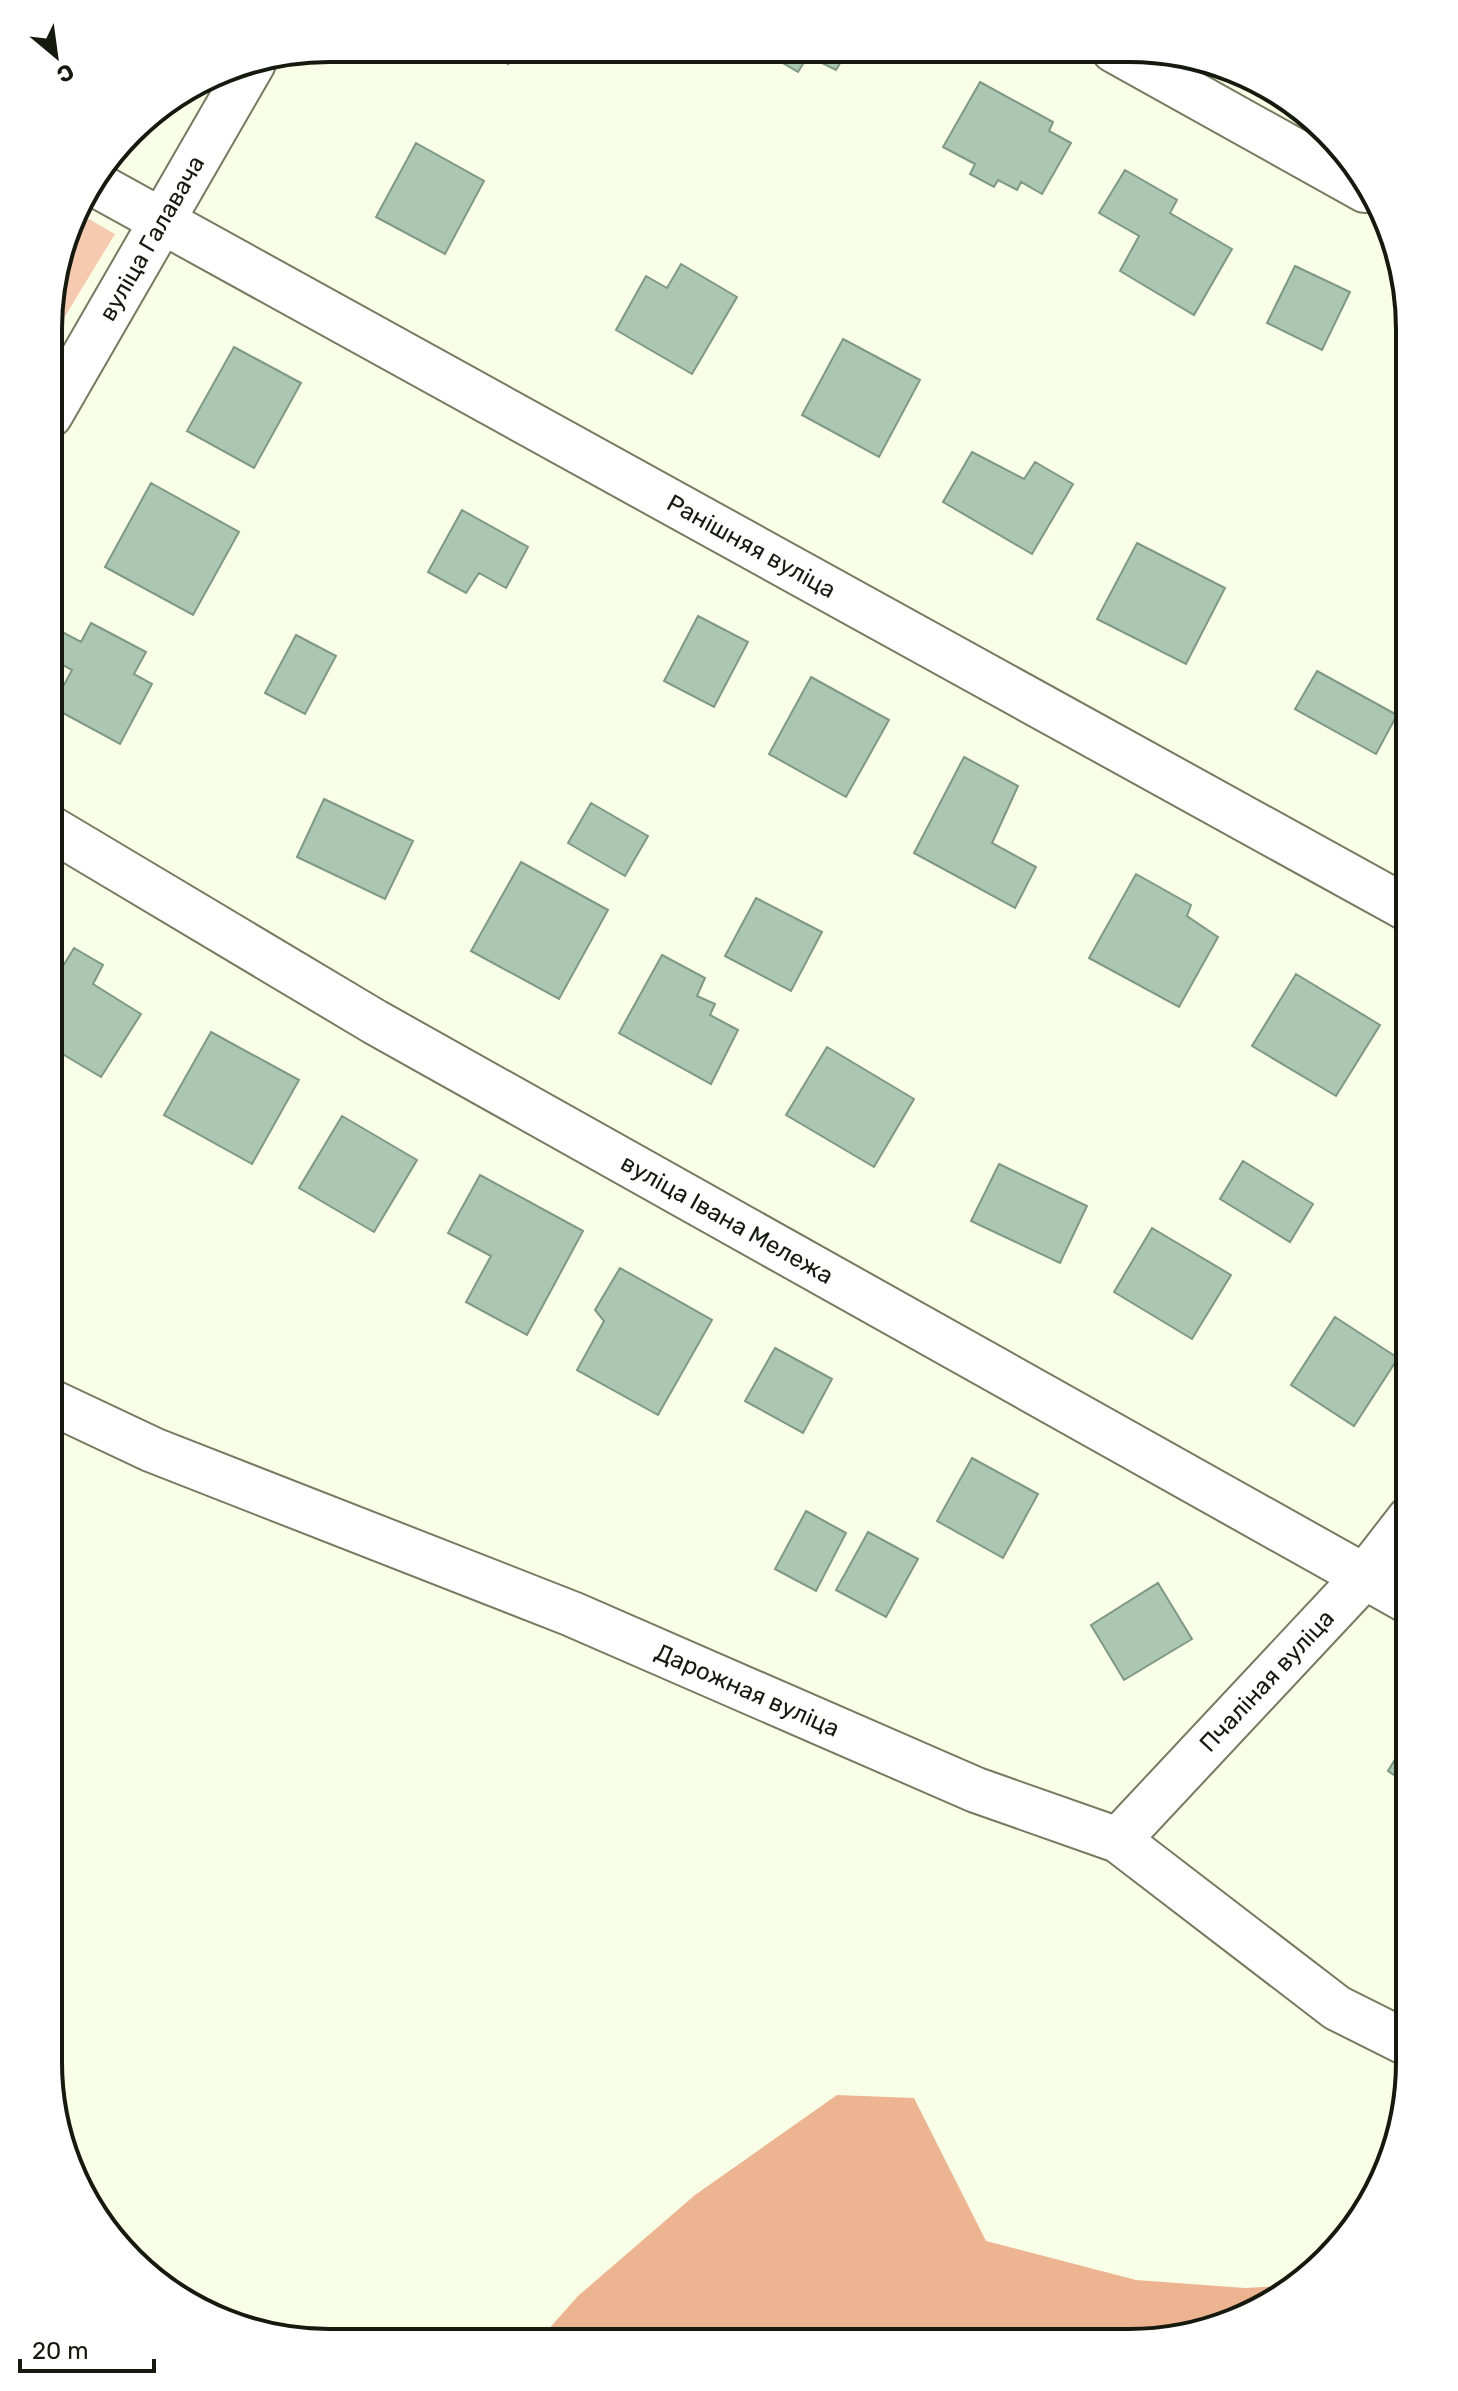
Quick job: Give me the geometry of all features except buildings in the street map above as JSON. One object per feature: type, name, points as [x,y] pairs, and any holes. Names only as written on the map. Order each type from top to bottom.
[{"type":"street","points":[[1136,62],[1352,183]]},
{"type":"street","name":"вуліца Галавача","points":[[62,394],[245,76]]},
{"type":"street","name":"Ранішняя вуліца","points":[[102,188],[1396,902]]},
{"type":"street","name":"вуліца Івана Мележа","points":[[62,835],[375,1022],[1395,1593]]},
{"type":"street","name":"Дарожная вуліца","points":[[62,1407],[153,1450],[572,1614],[976,1790],[1118,1840],[1337,2008],[1395,2037]]},
{"type":"street","name":"Пчаліная вуліца","points":[[1118,1840],[1365,1576],[1395,1537]]},
{"type":"shaded area","points":[[87,218],[115,234],[62,320],[71,260]]},
{"type":"shaded area","points":[[837,2095],[914,2098],[986,2241],[1136,2280],[1245,2288],[1273,2287],[1215,2315],[1181,2324],[1147,2328],[549,2329],[578,2296],[695,2195]]}]
